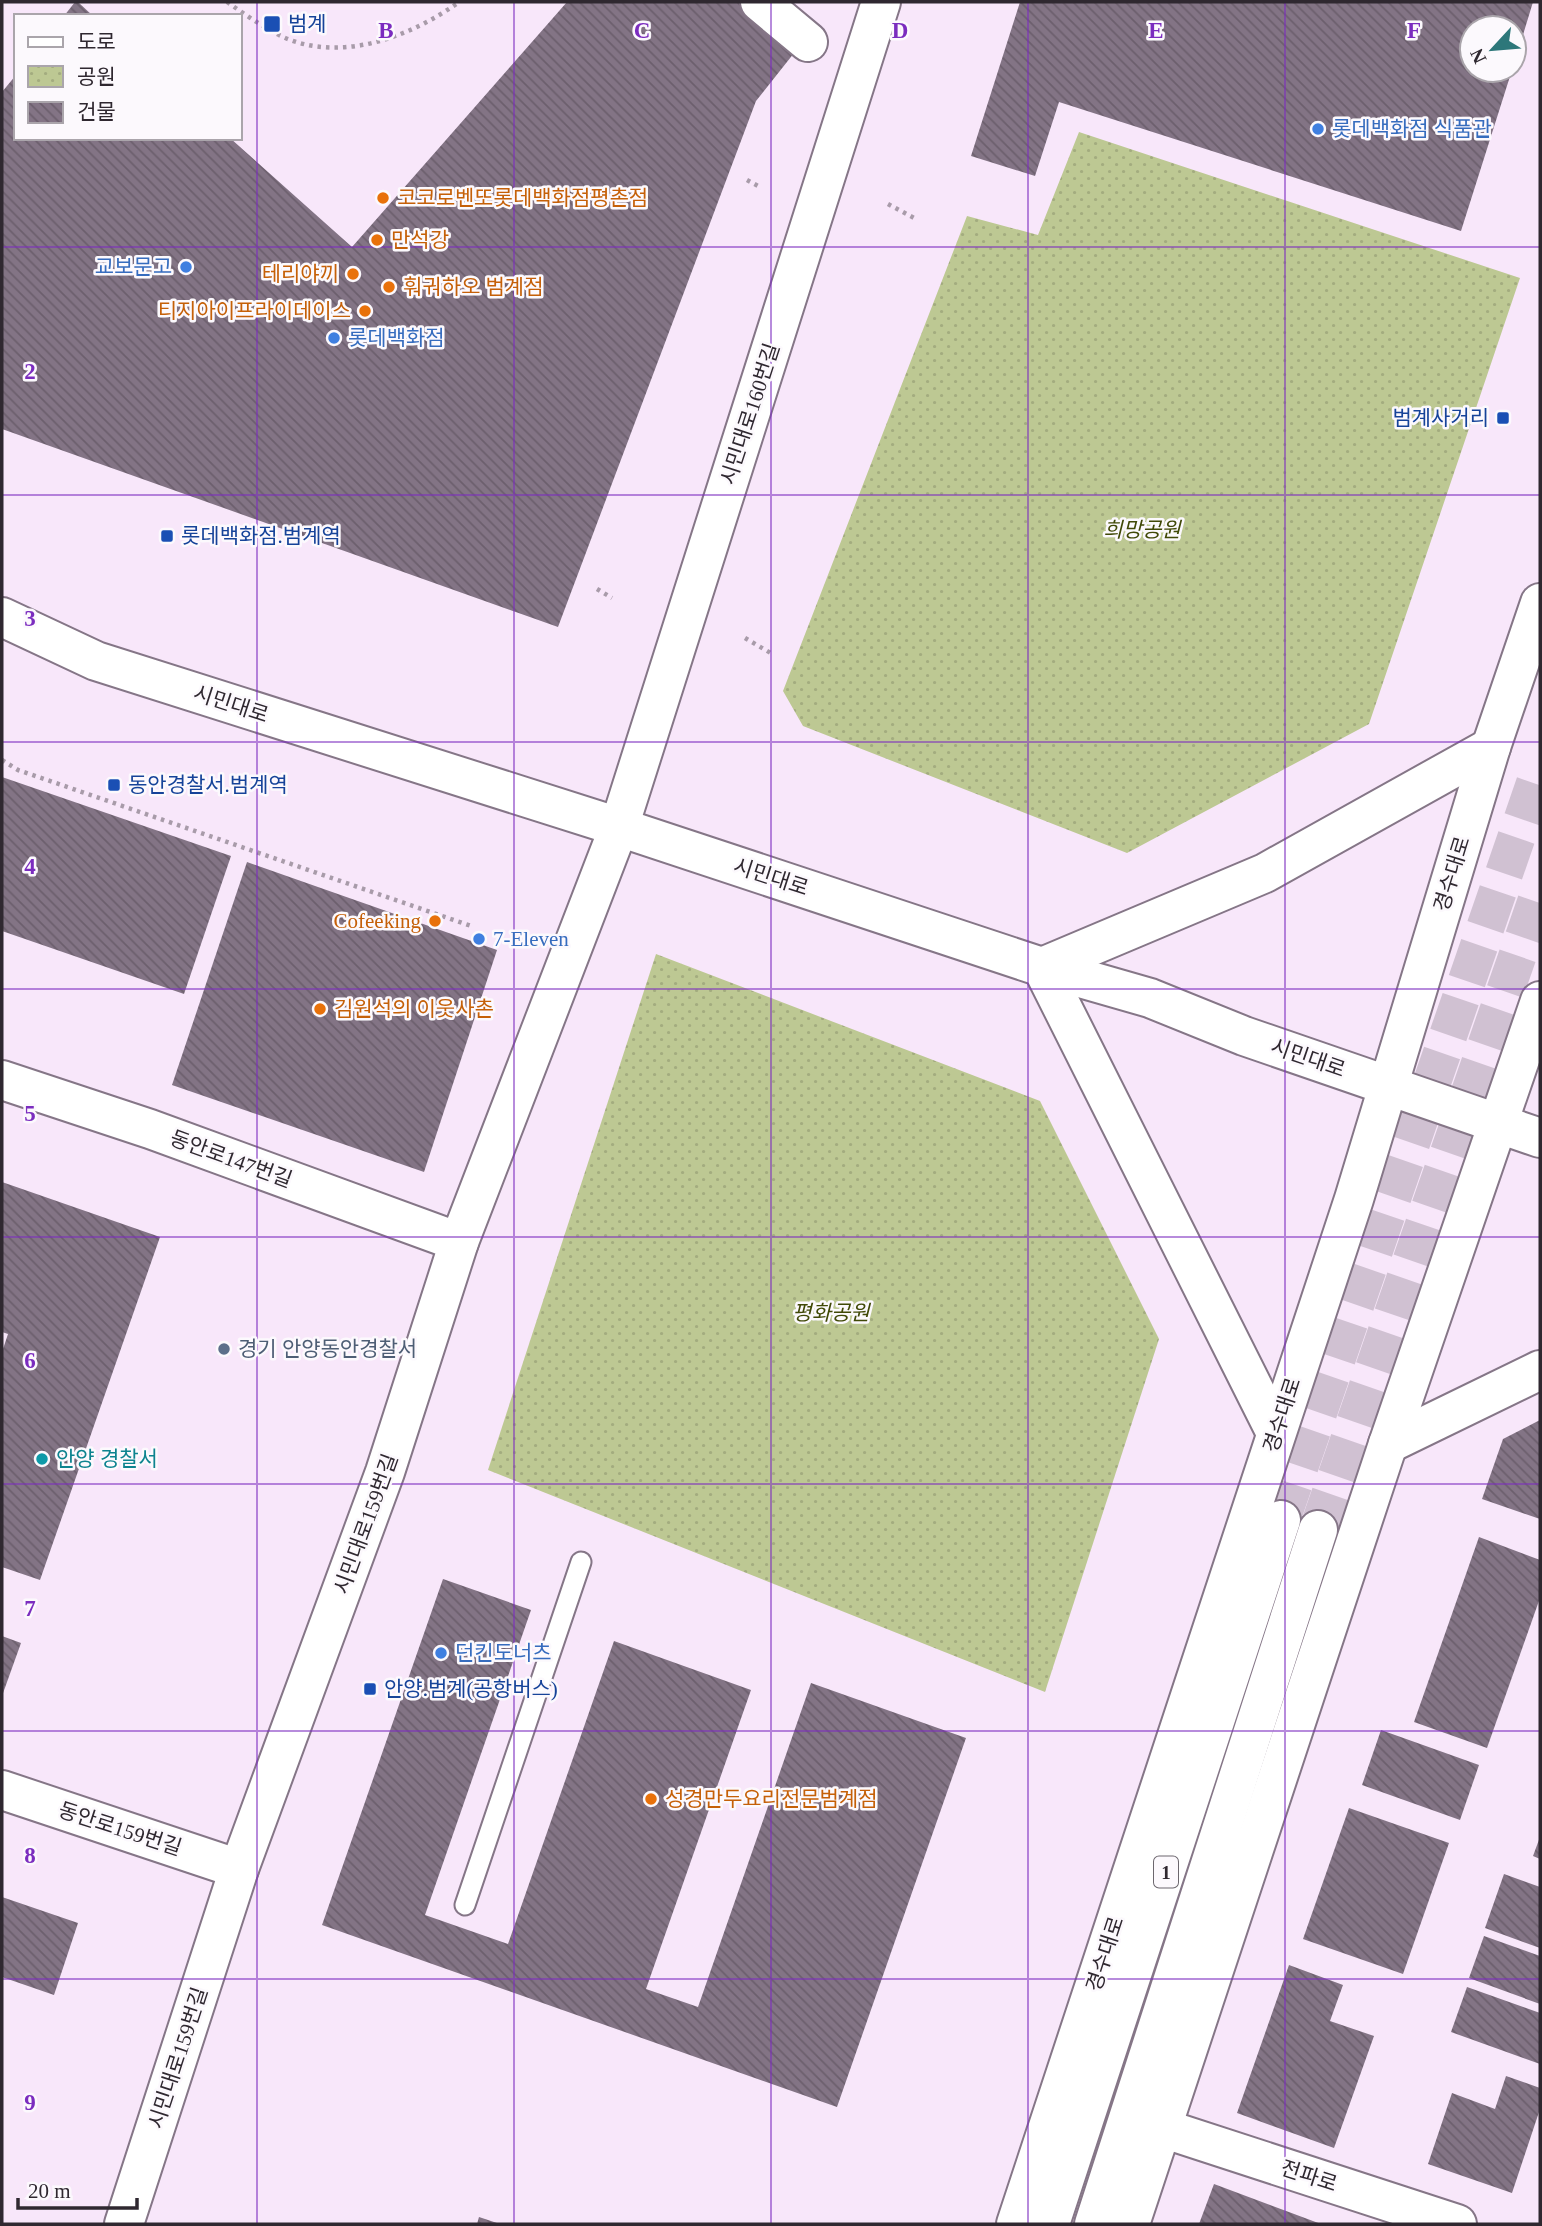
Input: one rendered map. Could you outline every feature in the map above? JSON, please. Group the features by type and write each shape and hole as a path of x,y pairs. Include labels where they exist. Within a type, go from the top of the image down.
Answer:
{"main road":[{"path":"760,2 808,43"},
{"name":"시민대로160번길","path":"619,827 881,2"},
{"name":"경수대로","path":"1016,2224 1276,1433 1388,1086 1491,747 1540,603"},
{"name":"시민대로","path":"2,617 96,662 619,827 1042,967 1150,998 1244,1036 1540,1138"},
{"path":"1276,1433 1042,967 1265,873 1491,747"},
{"name":"시민대로159번길","path":"124,2224 239,1869 386,1472 459,1242 619,827"},
{"path":"1130,2224 1388,1444 1540,1001"},
{"name":"동안로147번길","path":"2,1080 150,1129 459,1242"},
{"path":"1388,1444 1540,1370"},
{"name":"경수대로","path":"1050,2224 1281,1520"},
{"name":"1","path":"1094,2224 1318,1530"},
{"name":"동안로159번길","path":"2,1790 239,1869"},
{"name":"전파로","path":"1161,2128 1457,2224"}],"lane":[{"path":"465,1905 581,1562"}],"path":[{"path":"227,2 278,35 301,43 335,47 373,43 405,34 459,2"},
{"path":"747,180 760,187"},
{"path":"888,204 918,220"},
{"path":"597,589 612,598"},
{"path":"745,638 774,654"},
{"path":"2,760 18,770 474,927"}],"green space":[{"name":"희망공원","path":"1079,132 1520,278 1369,724 1127,853 803,726 783,691 967,216 1038,235"},
{"name":"평화공원","path":"656,954 1040,1101 1159,1339 1045,1692 488,1470"}],"building":[{"path":"78,2 91,14 66,14"},
{"name":"롯데백화점","path":"567,2 752,2 802,43 756,101 558,627 2,429 2,92 14,77 14,140 232,140 352,247"},
{"name":"롯데백화점 식품관","path":"1020,2 1533,2 1528,18 1528,14 1458,14 1458,84 1508,84 1461,231 1059,102 1035,176 971,156"},
{"path":"2,777 231,856 184,994 2,931"},
{"path":"247,862 497,950 424,1172 172,1085"},
{"name":"안양 경찰서","path":"2,1182 160,1237 40,1580 2,1567 2,1352 8,1334 2,1332"},
{"path":"1540,1420 1540,1519 1482,1499 1503,1439"},
{"path":"1479,1537 1540,1560 1540,1598 1487,1748 1414,1722"},
{"path":"443,1579 531,1610 425,1915 508,1944 614,1641 751,1690 646,1989 698,2007 811,1683 966,1738 837,2107 322,1925"},
{"path":"2,1636 21,1643 2,1696"},
{"path":"1381,1730 1479,1765 1460,1820 1362,1785"},
{"path":"1349,1808 1449,1843 1403,1974 1303,1939"},
{"path":"1540,1837 1540,1859 1533,1856"},
{"path":"1504,1874 1540,1887 1540,1948 1485,1928"},
{"path":"2,1897 78,1923 54,1995 2,1977"},
{"path":"1484,1936 1540,1956 1540,2004 1469,1978"},
{"path":"1289,1965 1343,1985 1330,2021 1374,2036 1334,2148 1237,2113"},
{"path":"1467,1987 1540,2013 1540,2064 1451,2032"},
{"path":"1506,2076 1540,2088 1540,2109 1512,2193 1428,2164 1452,2093 1495,2109"},
{"path":"1214,2184 1321,2224 1199,2224"},
{"path":"479,2217 500,2224 477,2224"}],"tunnel":[{"path":"1281,1520 1540,769"},
{"path":"1318,1530 1540,891"}],"place":[{"name":"범계","path":"272,24"},
{"name":"롯데백화점 식품관","path":"1318,129"},
{"name":"코코로벤또롯데백화점평촌점","path":"383,198"},
{"name":"만석강","path":"377,240"},
{"name":"교보문고","path":"186,267"},
{"name":"테리야끼","path":"353,274"},
{"name":"훠궈하오 범계점","path":"389,287"},
{"name":"티지아이프라이데이스","path":"365,311"},
{"name":"롯데백화점","path":"334,338"},
{"name":"범계사거리","path":"1503,418"},
{"name":"롯데백화점.범계역","path":"167,536"},
{"name":"동안경찰서.범계역","path":"114,785"},
{"name":"Cofeeking","path":"435,921"},
{"name":"7-Eleven","path":"479,939"},
{"name":"김원석의 이웃사촌","path":"320,1009"},
{"name":"경기 안양동안경찰서","path":"224,1349"},
{"name":"안양 경찰서","path":"42,1459"},
{"name":"던킨도너츠","path":"441,1653"},
{"name":"안양.범계(공항버스)","path":"370,1689"},
{"name":"성경만두요리전문범계점","path":"651,1799"}]}
